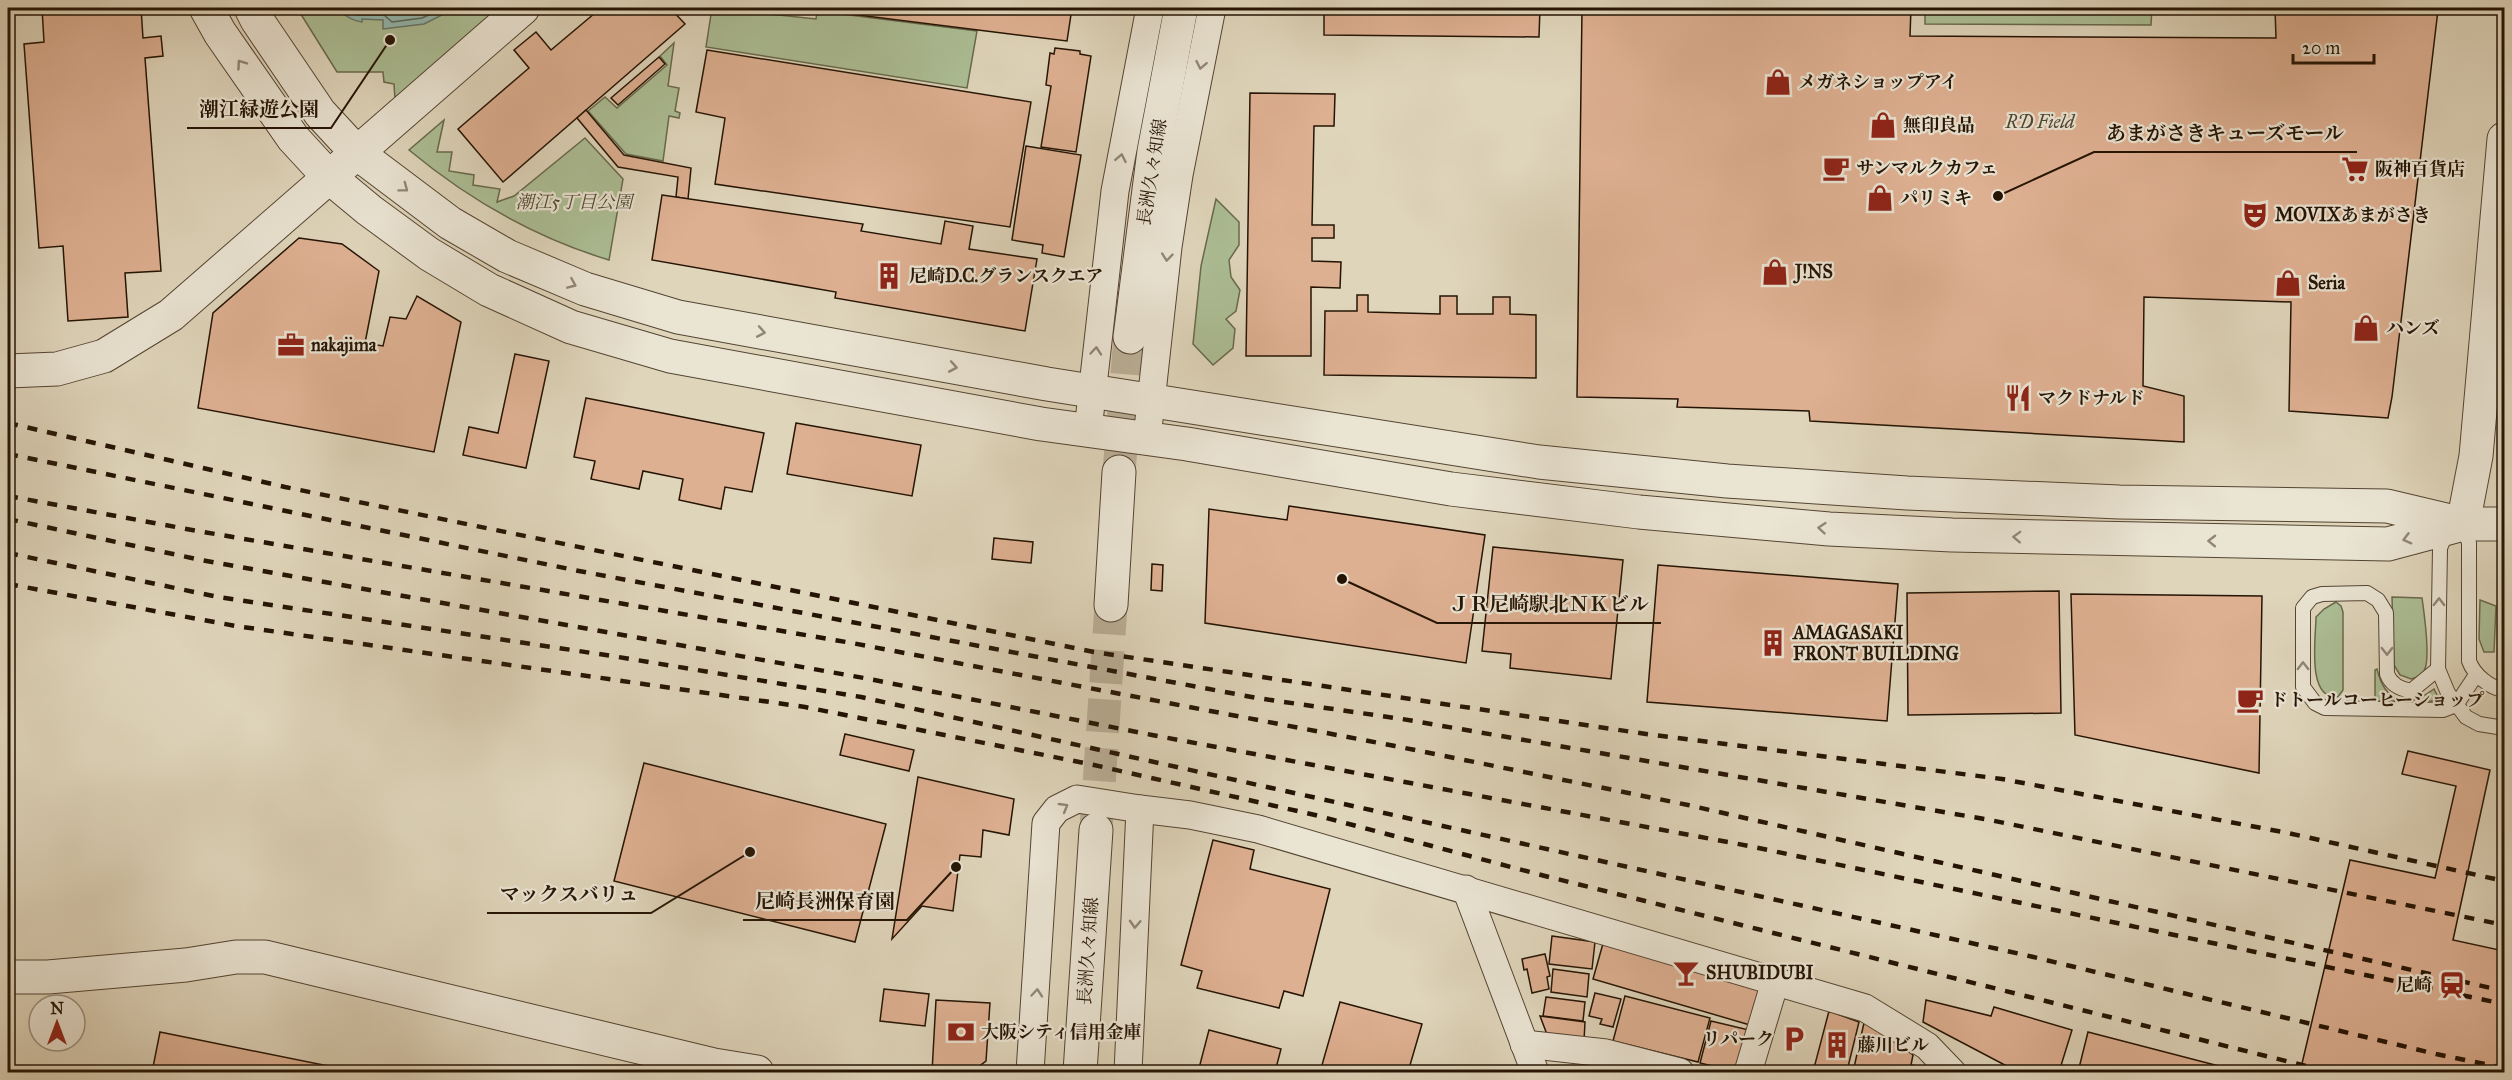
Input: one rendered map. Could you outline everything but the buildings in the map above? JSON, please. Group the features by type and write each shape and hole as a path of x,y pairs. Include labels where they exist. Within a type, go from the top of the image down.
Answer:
{"street":[{"path":"207,8 220,33 293,138 328,176 429,254 489,290 571,327 670,356 1041,424 1147,438 1451,489 1639,512 1829,529 1986,536 2388,544 2463,524"},
{"path":"251,8 320,113 357,153 460,229 507,256 585,289 678,317 1093,391 1539,462 1716,480 1907,493 2119,501 2387,507 2463,524 2505,524"},
{"path":"8,370 57,369 104,356 171,315 523,8"},
{"path":"1088,430 1115,191 1150,8"},
{"name":"長洲久々知線","path":"1130,337 1154,151 1181,8"},
{"path":"1147,438 1168,247 1179,175 1212,8"},
{"path":"2463,524 2476,456 2505,139"},
{"path":"1111,605 1119,472"},
{"path":"1030,1072 1039,967 1046,824 1057,809 1077,799 1190,815 1258,829 1865,1008 1927,1046 1952,1072"},
{"path":"1128,1072 1140,809"},
{"name":"長洲久々知線","path":"1080,1072 1096,830"},
{"path":"1466,889 1535,1072"},
{"path":"9,985 48,977 186,965 236,957 266,957 714,1065 757,1072"},
{"path":"1748,1072 1775,982"},
{"path":"1524,1044 1606,1053 1680,1072"}],"lane":[{"path":"2505,690 2498,689 2476,675 2469,661 2469,543 2463,524 2445,536 2440,548 2438,669 2448,693 2460,711 2473,721 2505,729"},
{"path":"2438,669 2411,691 2404,690 2389,680 2386,613 2378,600 2367,593 2322,594 2312,597 2303,608 2303,687 2314,703 2325,708 2443,710 2456,705 2476,675"}],"green space":[{"path":"297,8 499,8 395,99 394,84 384,82 383,72 337,72"},
{"path":"712,8 816,19 817,11 977,31 967,88 706,47"},
{"path":"1925,8 2152,8 2151,25 1925,24"},
{"path":"674,43 668,86 679,88 675,111 680,113 679,118 669,116 663,161 626,154 588,111 605,97 617,108 667,65 660,56"},
{"name":"潮江5丁目公園","path":"444,120 437,152 452,152 449,171 474,175 473,185 500,189 497,202 514,196 585,138 623,179 609,260 555,240 504,215 455,185 409,150"},
{"path":"1216,199 1239,222 1239,245 1229,260 1231,277 1240,290 1236,311 1226,319 1235,329 1233,348 1213,365 1193,344 1201,266"},
{"path":"2392,597 2422,598 2427,657 2424,671 2413,679 2400,675 2394,665"},
{"path":"2480,600 2496,606 2494,652 2484,652 2479,639"},
{"path":"2336,602 2341,606 2343,612 2343,690 2338,697 2328,695 2321,689 2315,666 2316,617"},
{"path":"2377,669 2385,689 2398,699 2406,701 2375,701 2375,670"},
{"path":"2434,689 2440,701 2406,701 2424,696"}],"water":[{"path":"453,8 424,24 383,29 383,20 362,19 362,22 358,21 345,15 337,9"}],"tunnel":[{"path":"1119,472 1130,337"},
{"path":"1096,830 1111,605"}],"railway":[{"path":"8,423 285,487 1094,652 1646,734 2002,779 2288,833 2504,881"},
{"path":"8,454 579,571 1257,698 1402,719 1990,820 2504,925"},
{"path":"8,496 192,530 852,643 1395,746 1688,805 2504,991"},
{"path":"8,519 201,560 864,678 1152,735 1749,846 2504,1004"},
{"path":"8,553 218,597 612,656 861,697 2025,955 2436,1054 2504,1068"},
{"path":"8,584 236,626 805,707 1094,765 1315,815 1545,876 2330,1072"}],"place":[{"name":"潮江緑遊公園","path":"390,40"},
{"name":"メガネショップアイ","path":"1778,82"},
{"name":"無印良品","path":"1883,125"},
{"name":"サンマルクカフェ","path":"1836,168"},
{"name":"阪神百貨店","path":"2355,169"},
{"name":"あまがさきキューズモール","path":"1998,196"},
{"name":"パリミキ","path":"1880,198"},
{"name":"MOVIXあまがさき","path":"2255,215"},
{"name":"J!NS","path":"1775,272"},
{"name":"尼崎D.C.グランスクエア","path":"889,276"},
{"name":"Seria","path":"2288,283"},
{"name":"ハンズ","path":"2366,328"},
{"name":"nakajima","path":"291,345"},
{"name":"マクドナルド","path":"2018,398"},
{"name":"ＪＲ尼崎駅北ＮＫビル","path":"1342,579"},
{"name":"AMAGASAKI FRONT BUILDING","path":"1773,643"},
{"name":"ドトールコーヒーショップ","path":"2250,700"},
{"name":"マックスバリュ","path":"750,852"},
{"name":"尼崎長洲保育園","path":"956,867"},
{"name":"SHUBIDUBI","path":"1686,973"},
{"name":"尼崎","path":"2452,985"},
{"name":"大阪シティ信用金庫","path":"961,1032"},
{"name":"リパーク","path":"1794,1039"},
{"name":"藤川ビル","path":"1837,1045"}],"park label":[{"name":"RD Field","path":"2040,122"}]}
